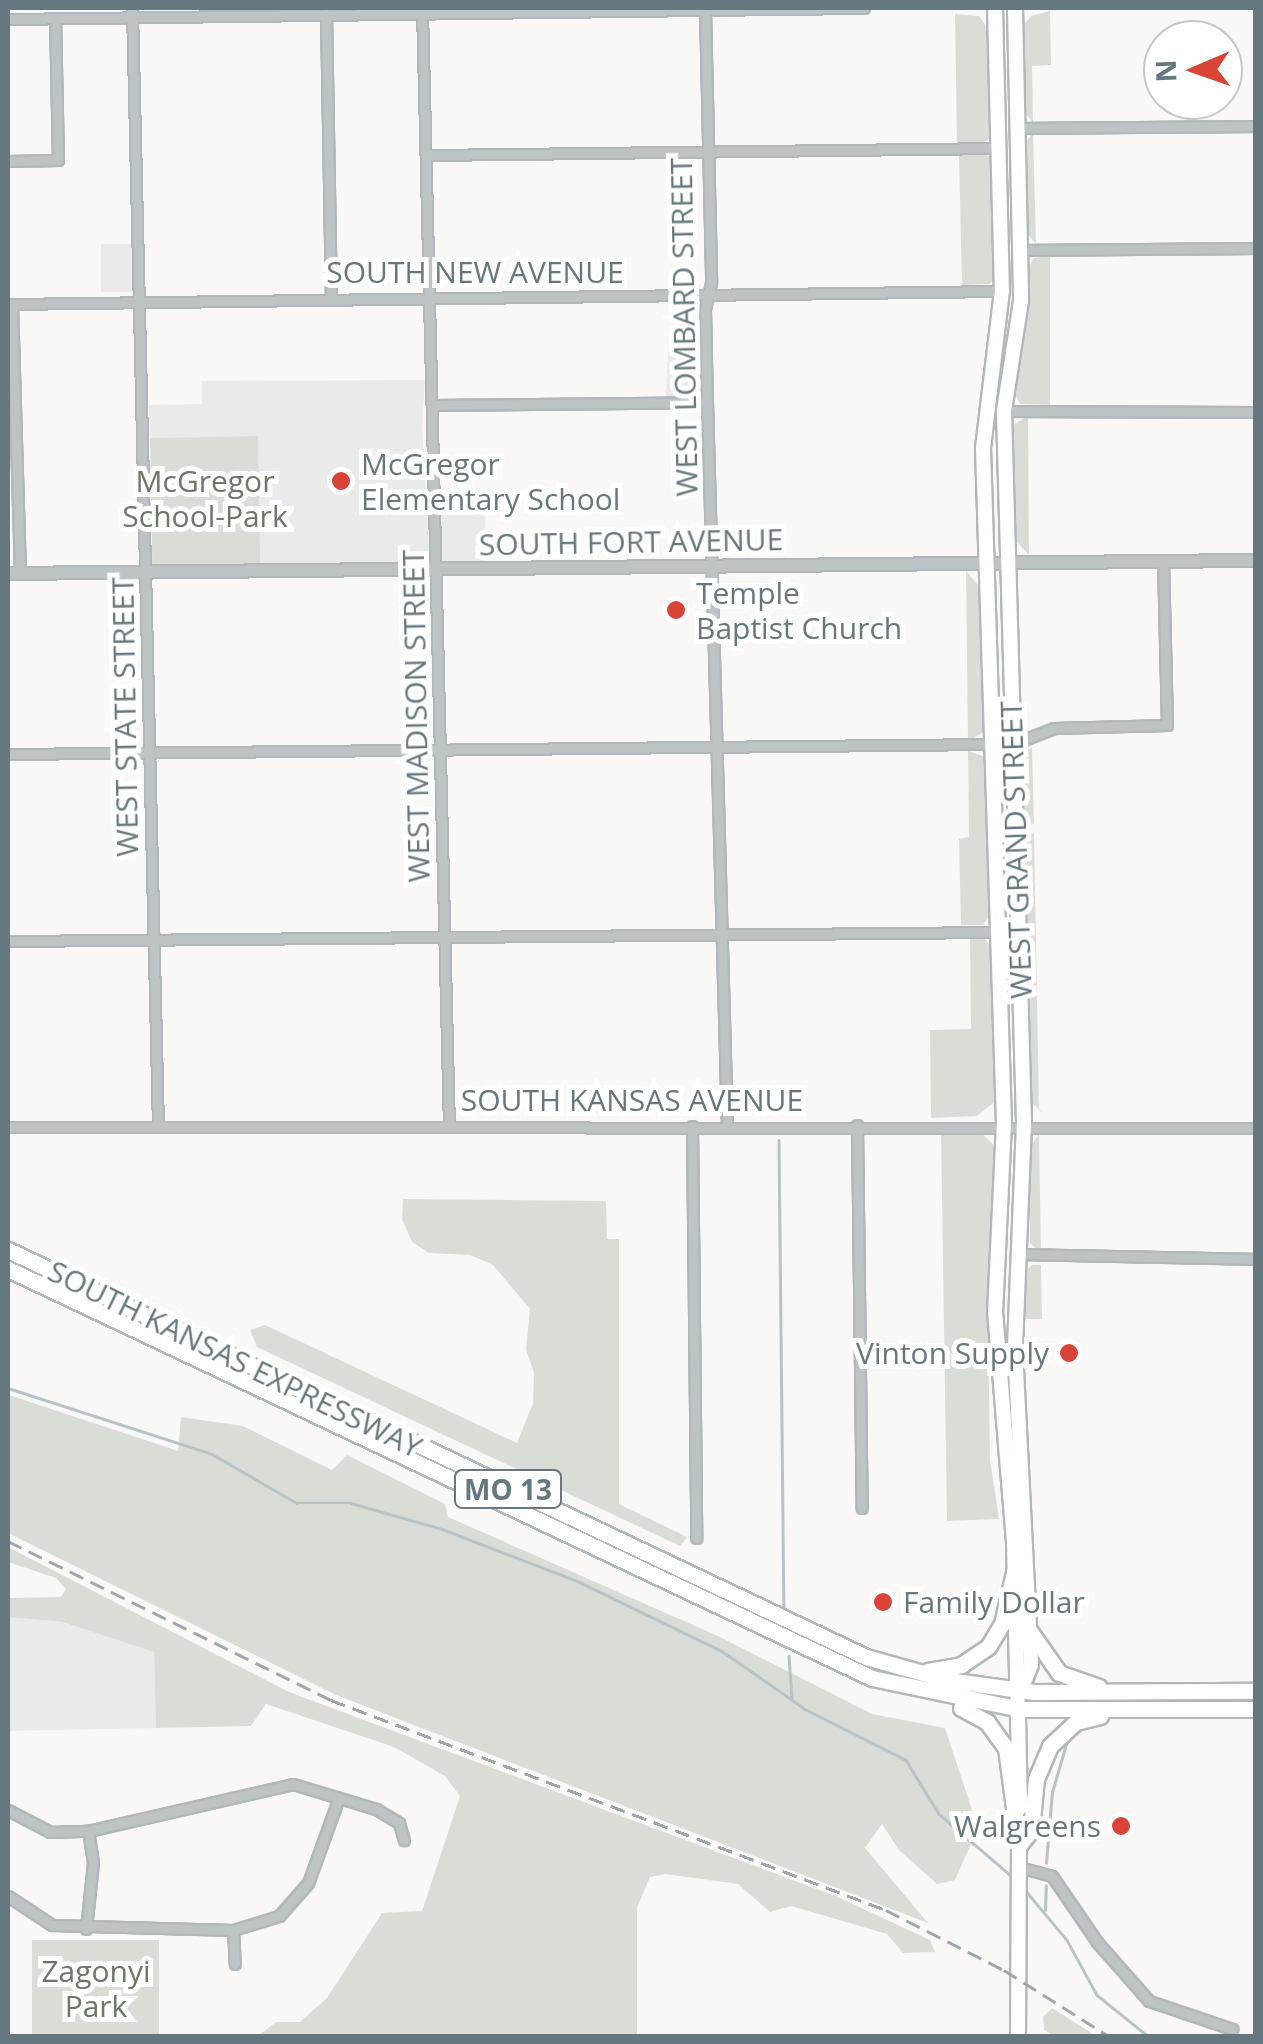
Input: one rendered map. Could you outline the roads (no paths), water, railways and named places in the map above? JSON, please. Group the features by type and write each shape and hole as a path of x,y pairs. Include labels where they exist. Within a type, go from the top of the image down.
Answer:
{"main road":[{"name":"WEST GRAND STREET","path":"995,8 1002,291 983,448 1004,1123 994,1311 1021,1690 1018,2036"},
{"name":"WEST GRAND STREET","path":"1015,8 1021,301 1004,411 1024,1123 1022,1254 1015,1350 1031,1665 1021,1690"},
{"name":"SOUTH KANSAS EXPRESSWAY","path":"8,1250 804,1631 898,1668 1021,1690 1256,1692"},
{"name":"SOUTH KANSAS EXPRESSWAY","path":"8,1270 810,1653 904,1688 1020,1709 1256,1709"},
{"path":"898,1668 946,1670 983,1652 1002,1624 1015,1568"},
{"path":"1030,1630 1059,1673 1123,1692"},
{"path":"904,1688 929,1702 974,1712 1001,1738 1019,1845"},
{"path":"1019,1845 1031,1830 1036,1779 1050,1746 1076,1722 1129,1710"}],"street":[{"path":"8,19 283,11 326,14 864,8"},
{"name":"WEST LOMBARD STREET","path":"704,9 707,402 727,1125"},
{"name":"WEST MADISON STREET","path":"422,11 429,154 450,1124"},
{"name":"WEST STATE STREET","path":"132,13 142,300 158,1126"},
{"path":"326,14 331,298"},
{"path":"8,161 58,160 55,20"},
{"path":"1018,128 1256,126"},
{"path":"429,154 999,148"},
{"path":"1022,250 1256,248"},
{"name":"SOUTH NEW AVENUE","path":"10,304 1002,291"},
{"path":"10,304 14,573"},
{"path":"434,405 707,402"},
{"path":"1004,411 1256,412"},
{"path":"1013,744 1054,728 1167,725 1163,560"},
{"name":"SOUTH FORT AVENUE","path":"14,573 1256,560"},
{"path":"8,754 993,744"},
{"path":"8,941 998,932"},
{"name":"SOUTH KANSAS AVENUE","path":"8,1127 1024,1123 1256,1128"},
{"path":"858,1125 862,1508"},
{"path":"692,1126 696,1538"},
{"path":"1022,1254 1256,1260"},
{"path":"8,1810 50,1832 88,1831 259,1788 293,1784 376,1809 398,1823 404,1840"},
{"path":"8,1896 52,1925 86,1929 233,1930 279,1916 308,1883 338,1800"},
{"path":"86,1929 93,1862 88,1831"},
{"path":"1019,1869 1052,1876 1097,1942 1148,2000 1232,2029"},
{"path":"233,1930 235,1964"}],"waterway":[{"path":"779,1140 784,1611"},
{"path":"8,1388 212,1454 297,1503 351,1503 442,1529 575,1580 722,1651 805,1709 906,1760 939,1814 1014,1878"},
{"path":"789,1656 792,1699"},
{"path":"1046,1863 1052,1792 1067,1741"},
{"path":"1045,1910 1046,1886"},
{"path":"1026,1891 1067,1940 1097,1995 1148,2036"}],"railway":[{"path":"8,1541 331,1700 886,1910 1004,1970 1109,2036"}],"place":[{"name":"McGregor Elementary School","path":"341,481"},
{"name":"Temple Baptist Church","path":"676,610"},
{"name":"Vinton Supply","path":"1069,1353"},
{"name":"Family Dollar","path":"883,1602"},
{"name":"Walgreens","path":"1121,1826"}],"park label":[{"name":"McGregor School-Park","path":"205,498"},
{"name":"Zagonyi Park","path":"96,1988"}]}
